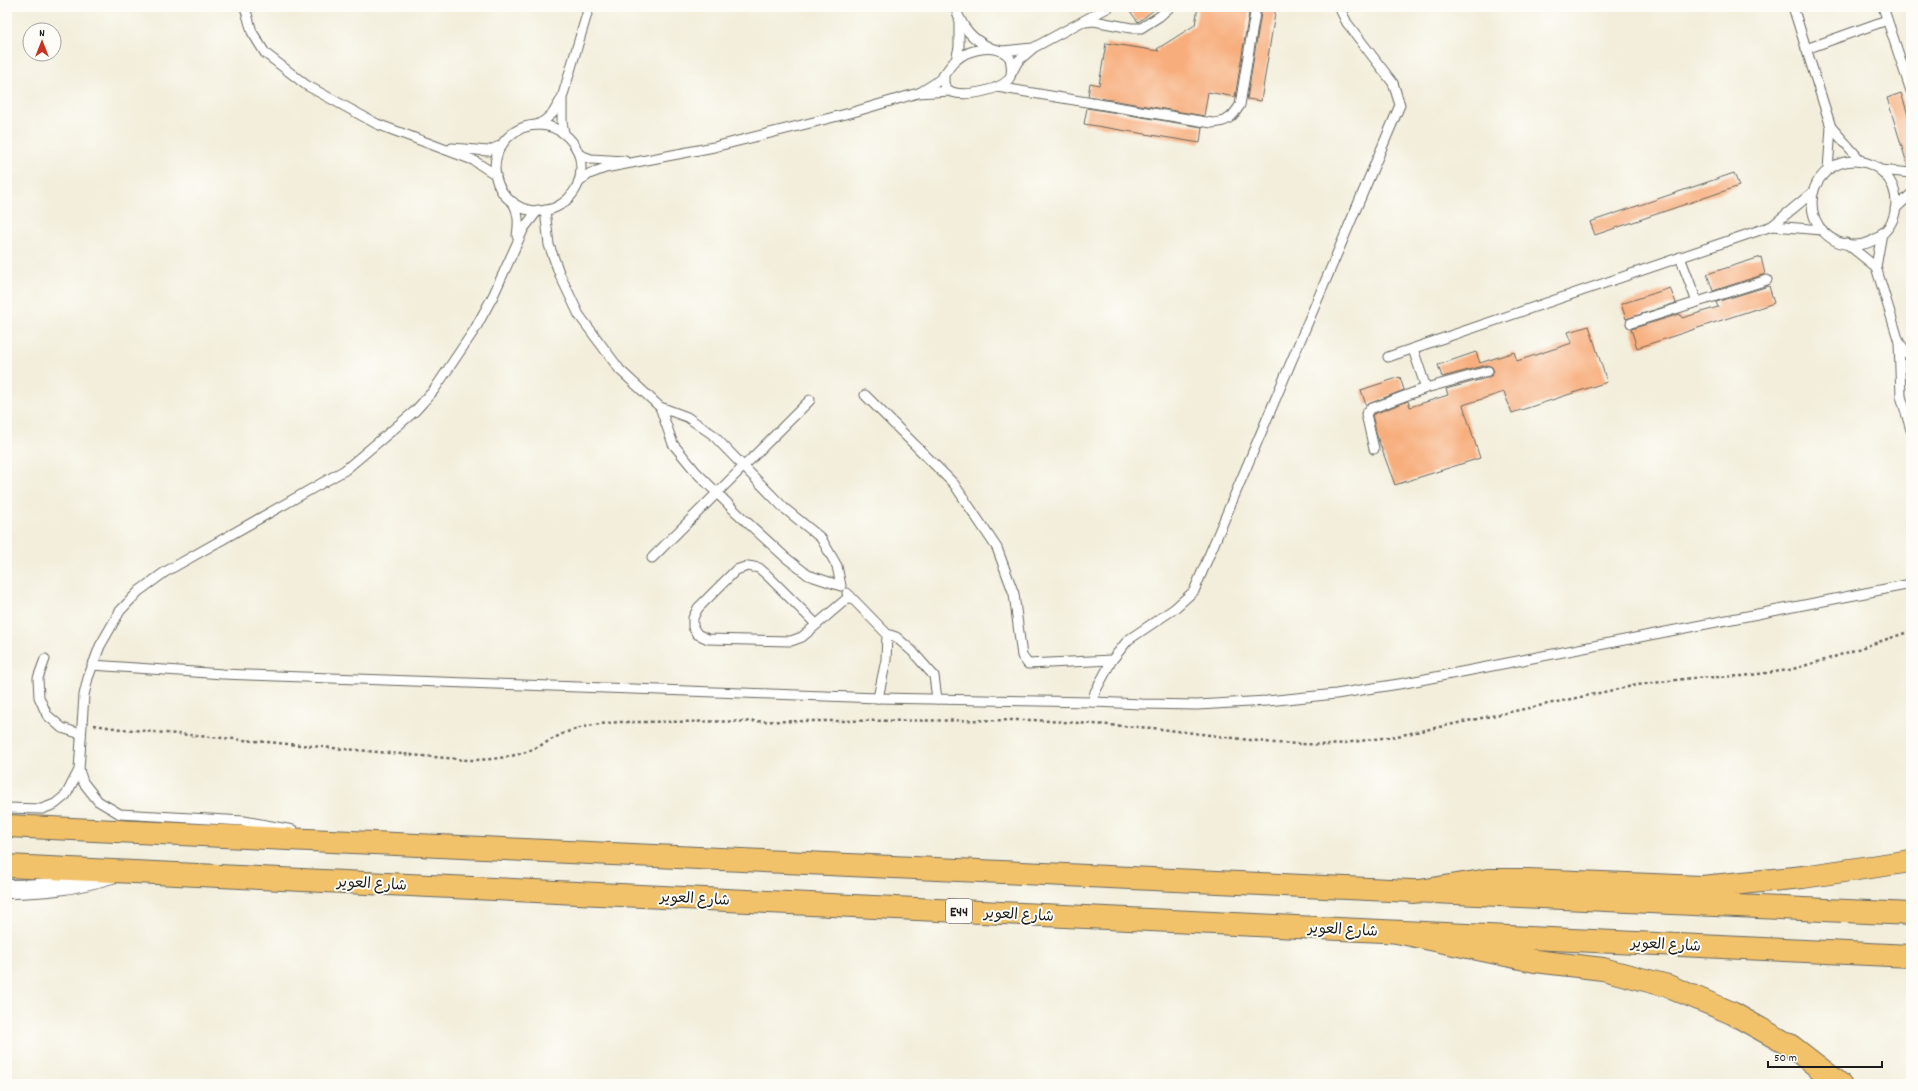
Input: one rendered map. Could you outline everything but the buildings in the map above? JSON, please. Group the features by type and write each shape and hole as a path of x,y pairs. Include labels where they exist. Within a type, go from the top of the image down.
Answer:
{"highway":[{"path":"7,826 1911,914"},
{"path":"1413,892 1488,880 1527,880 1702,887 1803,877 1911,861"},
{"name":"شارع العوير","path":"7,866 1911,956"},
{"path":"1397,932 1535,961 1603,970 1668,986 1732,1013 1791,1046 1840,1084"}],"street":[{"path":"7,889 38,889 79,884 120,872"}],"lane":[{"path":"245,7 252,32 266,53 306,85 377,124 473,160 496,175"},
{"path":"564,133 562,122 562,98 589,7"},
{"path":"955,7 964,28 975,40 991,48 1002,51 1033,48"},
{"path":"578,183 595,171 714,147 835,117 918,93 950,91 962,95 997,87 1006,82 1018,61 1033,48 1109,7"},
{"path":"1082,22 1094,21 1131,28 1142,28 1170,7"},
{"path":"997,87 1212,123 1222,122 1232,118 1240,105 1256,7"},
{"path":"1093,702 1095,692 1112,660 1128,640 1174,609 1194,591 1400,105 1393,83 1347,23 1339,7"},
{"path":"1793,7 1831,127 1828,170"},
{"path":"1883,7 1911,91"},
{"path":"918,93 938,81 956,60 960,47 959,19"},
{"path":"1806,49 1887,20"},
{"path":"956,60 974,52 991,48"},
{"path":"1002,51 1010,58 1010,75"},
{"path":"1907,79 1911,67"},
{"path":"944,75 944,84 950,91"},
{"path":"537,125 549,117 562,98"},
{"path":"537,125 551,127 564,133 573,143 580,155 581,169 578,183 571,196 560,205 541,210 519,206 507,198 499,186 496,175 496,158 502,145 511,134 523,127 537,125"},
{"path":"1831,127 1862,162"},
{"path":"435,145 480,151 496,149 502,145"},
{"path":"580,155 591,159 623,161 652,160"},
{"path":"1388,357 1772,226 1813,192 1819,180 1828,170 1838,164 1850,161 1862,162 1880,170 1911,172"},
{"path":"1813,192 1813,212 1822,230 1837,241 1846,243 1865,243 1882,233 1888,226 1895,209 1896,198 1893,187 1888,178 1880,170"},
{"path":"1895,209 1911,194"},
{"path":"512,201 516,208 519,226 517,241 512,256"},
{"path":"326,840 278,827 244,821 120,814 98,801 83,782 79,770 84,695 92,665 109,628 120,611 139,591 165,572 345,470 414,411 434,390 475,329 512,256 524,228 541,210"},
{"path":"541,210 549,245 560,275 579,315 620,370 660,407 687,417 712,434 784,508 821,538 837,566 841,586"},
{"path":"1772,226 1822,230"},
{"path":"1882,233 1876,266 1899,342 1901,396 1911,430"},
{"path":"1846,243 1876,266"},
{"path":"1680,257 1697,302"},
{"path":"1632,323 1767,280"},
{"path":"1899,342 1911,358"},
{"path":"1413,349 1426,388"},
{"path":"1374,449 1366,414 1370,409 1426,388 1488,371"},
{"path":"865,395 954,484 997,548 1014,594 1022,656 1028,664 1112,660"},
{"path":"652,558 810,400"},
{"path":"660,407 673,444 696,472 784,557 808,575 841,586 887,634 896,637 912,651 934,676 937,699"},
{"path":"816,624 759,568 748,566 736,570 698,608 693,618 693,627 697,634 708,639 791,641 802,637 850,596"},
{"path":"92,665 223,674 878,698 1197,705 1267,701 1336,694 1413,682 1911,584"},
{"path":"878,698 886,660 887,634"},
{"path":"44,659 38,678 38,691 47,715 62,728 81,734"},
{"path":"7,808 42,809 55,804 66,795 79,770"}],"path":[{"path":"82,721 120,729 468,760 512,756 538,747 574,730 601,723 622,722 1034,720 1153,728 1274,743 1330,744 1397,736 1637,685 1692,678 1743,676 1789,670 1819,662 1911,631"}]}
